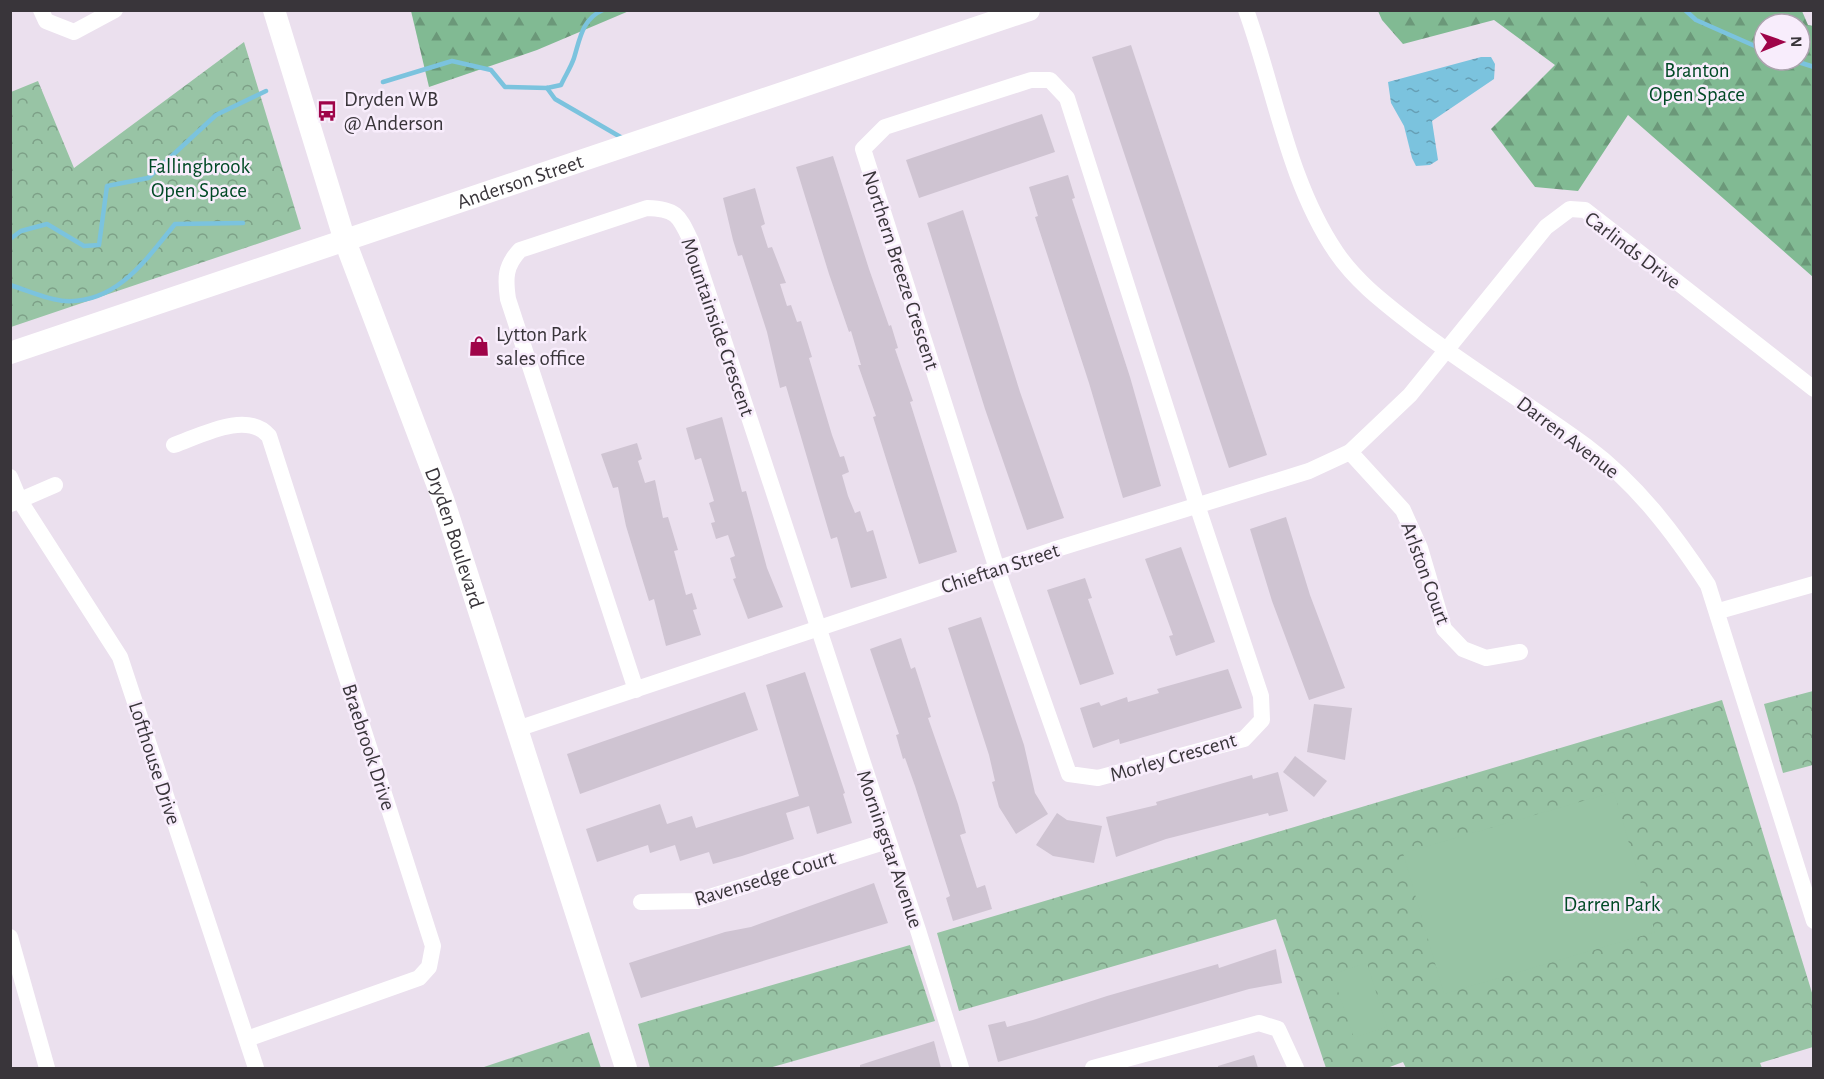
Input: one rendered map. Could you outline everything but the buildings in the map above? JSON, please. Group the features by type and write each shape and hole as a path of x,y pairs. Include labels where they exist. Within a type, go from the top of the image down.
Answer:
{"street":[{"path":"41,10 46,21 74,32 115,10"},
{"name":"Dryden Boulevard","path":"273,10 345,241 444,502 626,1068"},
{"name":"Anderson Street","path":"10,353 1029,10"},
{"name":"Darren Avenue","path":"1246,10 1315,217 1337,254 1370,292 1446,350 1587,446 1616,471 1678,540 1708,585 1719,612 1814,921"},
{"name":"Northern Breeze Crescent","path":"997,569 863,149 885,127 1019,83 1031,80 1050,80 1067,98 1197,505"},
{"name":"Mountainside Crescent","path":"636,690 508,299 505,279 509,261 520,250 531,246 647,208 664,209 677,214 691,241 817,629"},
{"name":"Carlinds Drive","path":"1446,350 1546,227 1570,209 1585,210 1814,389"},
{"name":"Chieftan Street","path":"517,729 997,569 1309,471 1350,452 1410,395 1446,350"},
{"name":"Braebrook Drive","path":"174,445 241,424 260,428 269,436 434,946 429,967 419,978 247,1039"},
{"name":"Arlston Court","path":"1350,452 1402,510 1420,548 1444,629 1464,649 1486,658 1520,652"},
{"name":"Lofthouse Drive","path":"10,477 15,502 120,657 256,1068"},
{"path":"15,502 55,485"},
{"name":"Morley Crescent","path":"997,569 1069,774 1098,778 1244,739 1262,720 1261,696 1197,505"},
{"path":"1719,612 1814,584"},
{"name":"Morningstar Avenue","path":"817,629 918,930 961,1068"},
{"name":"Ravensedge Court","path":"641,902 698,901 887,841"},
{"path":"10,937 47,1068"},
{"path":"1093,1068 1259,1023 1278,1029 1296,1068"}],"green space":[{"path":"411,10 629,11 537,50 429,87"},
{"name":"Branton Open Space","path":"1378,11 1802,11 1752,12 1752,72 1812,72 1812,26 1814,26 1813,277 1628,115 1578,191 1535,187 1491,129 1555,65 1494,20 1403,44 1382,20"},
{"name":"Fallingbrook Open Space","path":"244,42 301,229 11,327 11,92 38,81 74,168"},
{"path":"1813,691 1813,765 1783,773 1764,704"},
{"name":"Darren Park","path":"1722,700 1813,996 1813,1047 1760,1063 1762,1068 1406,1068 1403,1062 1387,1068 1326,1068 1276,919 959,1011 937,933"},
{"path":"1614,792 1655,932 1444,994 1403,853"},
{"path":"910,945 935,1021 769,1068 650,1068 638,1024"},
{"path":"1367,963 1387,1027 1354,1038 1332,974"},
{"path":"589,1032 601,1068 481,1068"}],"water":[{"path":"1481,57 1491,57 1495,64 1494,79 1432,121 1438,160 1430,165 1416,166 1404,126 1391,103 1388,82"}],"waterway":[{"path":"383,82 452,61 491,70 505,87 547,88 561,85 573,61 586,24 603,10"},
{"path":"1685,10 1696,20 1752,45"},
{"path":"547,88 555,99 624,139"},
{"path":"10,239 21,231 47,224 84,246 99,245 107,186 148,178 216,115 266,91"},
{"path":"10,285 58,300 83,300 100,295 128,277 153,252 175,224 243,223"}],"place":[{"name":"Dryden WB @ Anderson","path":"327,111"},
{"name":"Lytton Park sales office","path":"479,346"}]}
